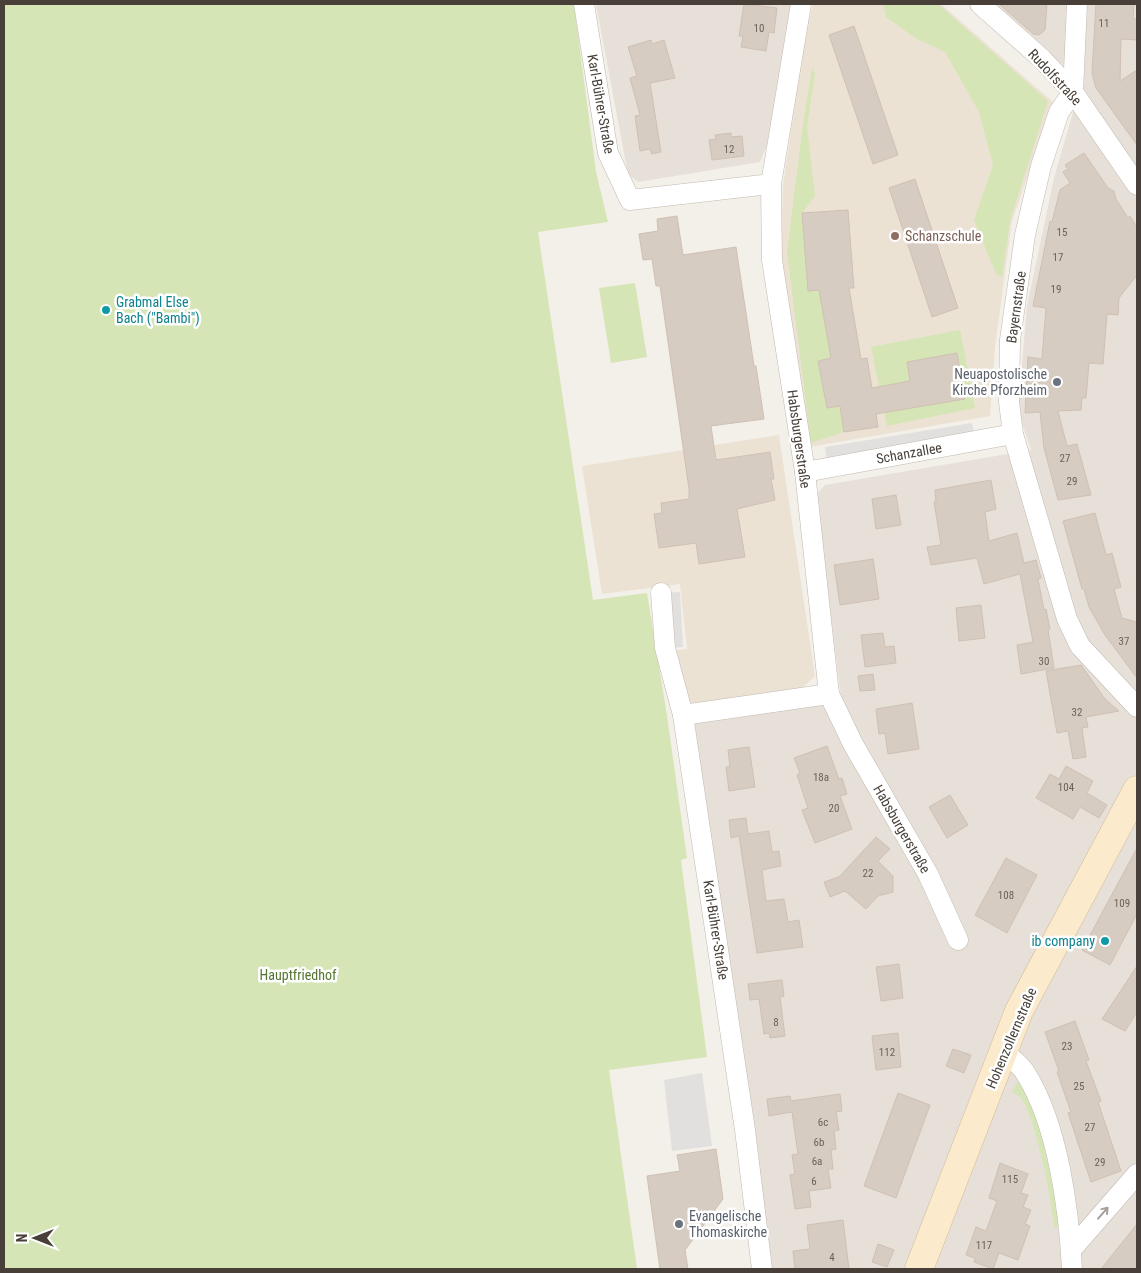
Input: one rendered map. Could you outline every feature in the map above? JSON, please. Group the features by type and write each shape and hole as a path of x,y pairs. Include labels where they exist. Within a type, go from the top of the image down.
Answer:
{"main road":[{"name":"Hohenzollernstraße","path":"919,1269 1019,1012 1137,790"}],"street":[{"name":"Karl-Bührer-Straße","path":"584,4 608,153 630,200 771,184"},
{"name":"Habsburgerstraße","path":"801,4 771,184 772,260 805,472 829,694 853,744 928,874 958,940"},
{"name":"Rudolfstraße","path":"980,4 1074,92 1137,184"},
{"path":"1074,92 1077,4"},
{"name":"Bayernstraße","path":"1074,92 1058,112 1041,166 1025,235 1010,340 1008,402 1012,434 1067,619 1080,646 1137,707"},
{"name":"Schanzallee","path":"805,472 1012,434"},
{"name":"Karl-Bührer-Straße","path":"661,593 665,648 683,715 745,1130 762,1269"},
{"path":"683,715 829,694"},
{"path":"1004,1052 1026,1073 1050,1133 1063,1183 1071,1260"},
{"path":"1071,1260 1137,1174"}],"shaded area":[{"path":"596,4 791,4 768,143 760,162 638,182 628,174"},
{"name":"Schanzschule","path":"813,4 941,4 1053,102 1012,221 995,347 990,416 809,447 781,251 783,186 804,40"},
{"path":"993,4 1137,4 1137,1269 769,1269 690,727 701,718 841,697 816,495 825,485 1031,450 1018,411 1027,306 1054,178 1082,81"},
{"path":"972,423 975,437 827,461 825,447"},
{"path":"779,435 815,676 801,689 688,705 671,651 687,649 680,584 602,594 582,466"},
{"path":"680,592 683,647 666,648 662,593"},
{"path":"702,1073 712,1146 672,1151 664,1080"}],"green space":[{"name":"Hauptfriedhof","path":"4,4 574,4 596,172 608,222 538,232 593,600 647,593 687,858 681,860 707,1057 609,1070 637,1269 4,1269"},
{"path":"883,4 938,4 1048,101 1010,221 1002,277 996,274 974,220 993,165 979,112 945,52 915,38 886,17"},
{"path":"812,68 815,73 807,127 815,196 802,213 808,291 823,290 822,308 831,358 818,361 827,408 840,406 844,432 811,443 787,252"},
{"path":"635,283 647,357 611,363 599,288"},
{"path":"960,330 975,408 887,426 871,347"},
{"path":"1017,1082 1025,1092 1039,1127 1060,1227 1054,1227 1046,1179 1031,1118 1019,1096 1012,1093"}],"building":[{"path":"744,4 777,8 774,33 769,32 766,51 741,47 743,36 739,36"},
{"path":"999,4 1047,4 1045,30 1039,35 1033,34"},
{"path":"1096,4 1134,4 1133,19 1137,19 1137,40 1121,39 1120,81 1137,70 1137,145 1096,88 1092,73"},
{"path":"854,26 898,155 873,164 829,35"},
{"path":"651,40 652,44 664,40 675,78 650,83 661,152 652,154 650,149 640,151 635,116 640,115 630,78 637,76 628,47"},
{"path":"731,133 731,137 742,136 744,156 712,160 709,140 716,139 715,135"},
{"path":"1084,153 1108,188 1114,191 1116,199 1128,218 1130,216 1137,227 1137,275 1119,298 1118,315 1107,314 1103,364 1089,363 1086,398 1082,398 1081,410 1058,411 1067,446 1077,444 1091,495 1058,500 1044,448 1040,412 1025,413 1028,357 1042,359 1046,308 1033,306 1050,221 1052,222 1060,190 1070,183 1063,172 1068,169 1065,165"},
{"path":"915,179 958,308 932,317 889,188"},
{"path":"848,210 854,288 849,288 861,359 867,358 872,388 910,381 907,362 957,353 965,399 876,414 878,427 844,432 840,406 827,408 818,361 831,358 819,290 808,291 802,213"},
{"path":"677,216 683,255 736,247 754,366 756,366 764,419 711,426 716,460 770,452 774,479 771,479 775,500 737,509 745,557 699,564 696,543 659,548 654,514 662,513 661,503 689,499 689,489 660,286 656,286 652,259 643,260 639,234 658,231 657,219"},
{"path":"991,480 996,509 985,512 989,541 1017,533 1024,563 1036,560 1041,578 1038,579 1044,610 1046,609 1050,629 1048,630 1054,668 1021,674 1017,645 1033,642 1020,574 984,584 977,558 931,565 927,547 941,545 934,502 936,502 935,490"},
{"path":"896,495 901,525 876,529 872,499"},
{"path":"1095,513 1106,555 1112,553 1121,587 1114,589 1122,618 1137,622 1137,678 1105,635 1089,607 1063,521"},
{"path":"873,559 879,599 840,605 834,565"},
{"path":"981,605 985,638 959,641 956,608"},
{"path":"883,633 885,647 894,646 896,663 865,667 861,635"},
{"path":"1081,665 1105,699 1119,711 1086,717 1088,727 1082,728 1086,757 1073,759 1068,731 1057,733 1046,671"},
{"path":"873,674 875,690 860,691 858,676"},
{"path":"912,703 919,749 888,754 885,733 879,734 876,709"},
{"path":"827,746 839,779 842,778 847,794 840,796 852,829 815,843 802,810 808,808 797,775 800,773 794,758"},
{"path":"749,747 755,787 729,791 726,767 730,767 728,750"},
{"path":"1066,766 1093,781 1087,793 1107,805 1099,818 1080,807 1073,819 1036,798 1050,774 1059,779"},
{"path":"950,795 968,825 947,838 929,807"},
{"path":"746,818 748,834 769,831 772,852 779,851 781,866 762,870 766,901 784,899 788,922 799,920 803,947 757,953 739,836 731,838 729,820"},
{"path":"876,837 890,849 878,861 893,876 893,892 878,896 866,909 845,891 830,897 824,882 839,877"},
{"path":"1137,848 1137,914 1110,965 1082,950"},
{"path":"1006,858 1037,875 1007,933 975,915"},
{"path":"899,964 903,998 881,1001 876,967"},
{"path":"1137,966 1137,1012 1125,1031 1102,1019"},
{"path":"782,980 784,996 780,997 785,1036 770,1038 769,1033 764,1034 759,999 750,1000 748,984"},
{"path":"1075,1021 1089,1060 1086,1061 1101,1101 1098,1102 1121,1171 1091,1182 1068,1113 1071,1112 1057,1072 1059,1071 1045,1032"},
{"path":"898,1033 901,1067 876,1070 872,1036"},
{"path":"953,1049 971,1055 964,1073 946,1066"},
{"path":"898,1093 930,1105 896,1198 864,1186"},
{"path":"840,1094 842,1111 836,1112 839,1130 834,1131 836,1149 831,1150 833,1169 828,1169 831,1188 809,1191 811,1207 795,1209 790,1175 795,1174 792,1155 798,1154 792,1112 769,1116 767,1099 790,1096 791,1101"},
{"name":"Evangelische Thomaskirche","path":"716,1149 723,1199 685,1250 688,1269 660,1269 647,1176 680,1171 677,1155"},
{"path":"1000,1163 1028,1174 1021,1193 1028,1195 1023,1207 1031,1210 1025,1224 1030,1226 1018,1260 999,1253 993,1269 974,1262 975,1258 966,1255 976,1227 986,1231 997,1201 989,1198"},
{"path":"843,1220 849,1269 795,1269 793,1251 810,1249 807,1225"},
{"path":"1137,1224 1137,1269 1101,1269"},
{"path":"878,1244 894,1250 887,1267 872,1262"}],"place":[{"name":"Schanzschule","path":"895,236"},
{"name":"Grabmal Else Bach (\"Bambi\")","path":"106,310"},
{"name":"Neuapostolische Kirche Pforzheim","path":"1057,382"},
{"name":"ib company","path":"1105,941"},
{"name":"Evangelische Thomaskirche","path":"679,1224"}]}
